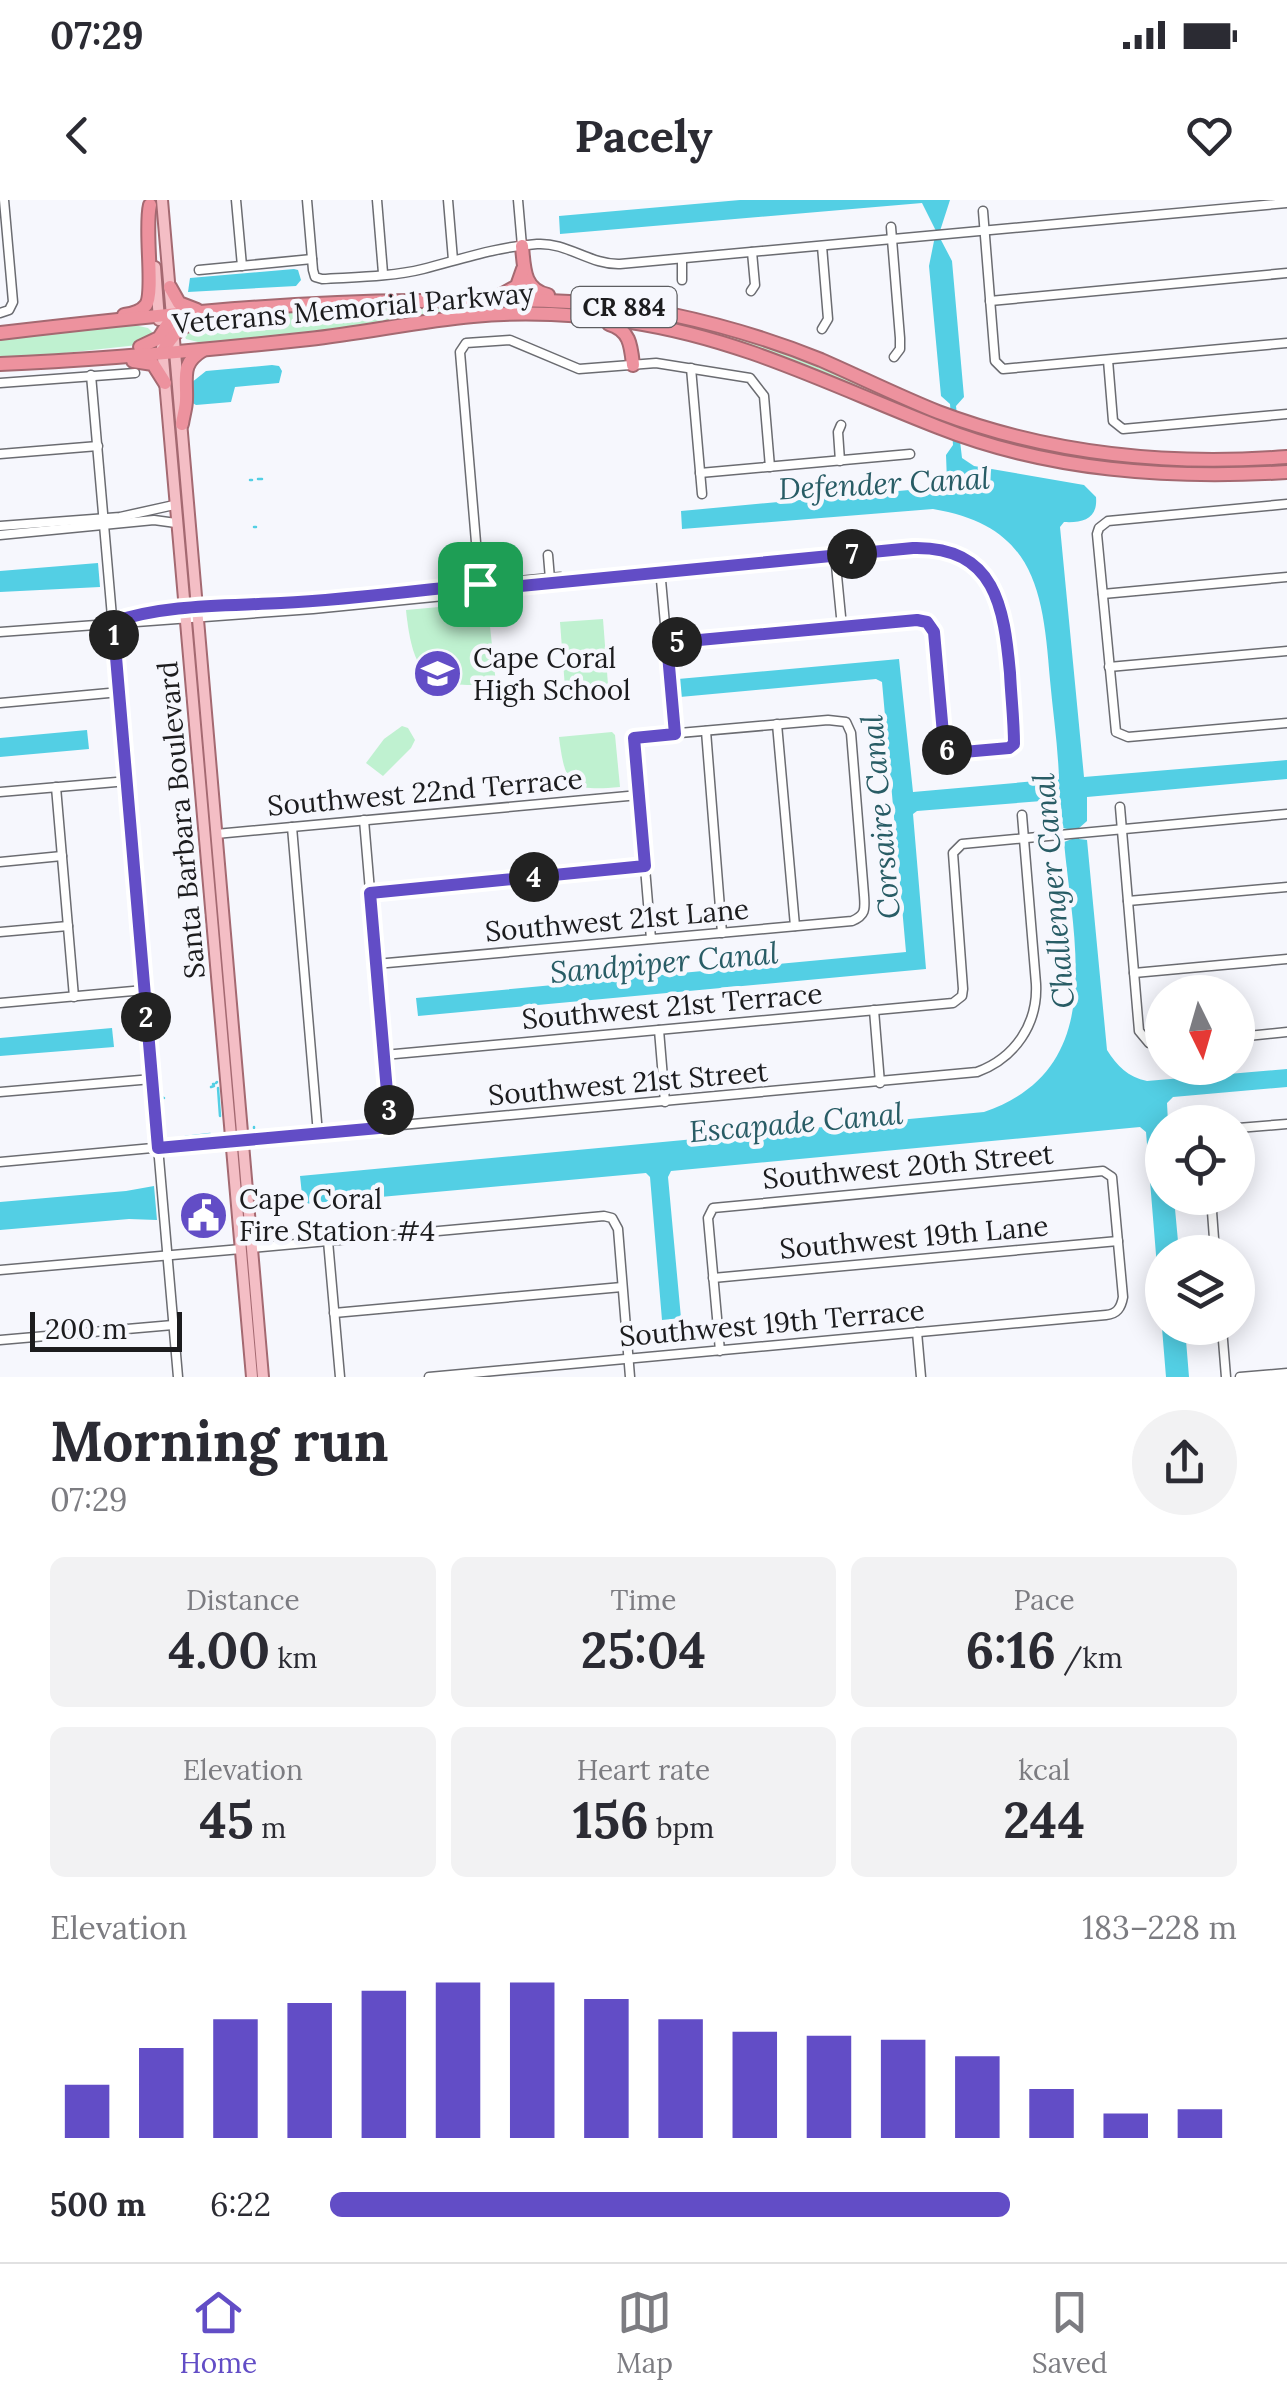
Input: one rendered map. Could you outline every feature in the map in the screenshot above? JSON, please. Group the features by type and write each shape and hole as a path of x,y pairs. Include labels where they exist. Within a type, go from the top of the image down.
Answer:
{"highway":[{"path":"7,332 55,322 130,315 144,308 150,294 146,228 154,202"},
{"path":"522,246 531,288 542,294 626,302 638,304 642,310"},
{"path":"331,303 347,297 500,295 517,286 524,269"},
{"path":"170,287 179,303 193,310 289,301 297,305"},
{"name":"Veterans Memorial Parkway","path":"7,332 331,303 524,299 642,310 762,338 938,420 964,436 1018,452 1111,469 1188,476 1287,472"},
{"path":"27,362 50,355 144,346 192,322 265,315 297,305"},
{"name":"Veterans Memorial Parkway","path":"0,364 307,340 476,316 548,314 634,322 708,338 938,420 967,421 1032,440 1129,456 1220,461 1287,457"},
{"path":"166,316 169,351"},
{"path":"476,316 612,325 628,336 632,361"},
{"path":"632,361 638,341 652,332 799,368"},
{"path":"182,424 186,368 192,358 208,348"},
{"path":"27,362 46,368 146,360 160,370 165,383"}],"main road":[{"path":"154,202 170,287 166,316"},
{"path":"154,202 166,316"},
{"name":"Santa Barbara Boulevard","path":"169,351 165,383 174,505 191,614 216,834 237,1141"},
{"name":"Santa Barbara Boulevard","path":"169,351 192,518 191,614 246,1249 252,1377"},
{"path":"170,445 176,459 180,509 192,518"},
{"name":"Santa Barbara Boulevard","path":"246,1249 263,1377"}],"street":[{"path":"4,200 4,243 13,302 4,312"},
{"path":"236,200 242,266"},
{"path":"307,200 314,274 318,279 417,270 491,248 554,245 613,265 1287,203"},
{"path":"377,200 383,274"},
{"path":"448,200 452,260"},
{"path":"518,200 522,246"},
{"path":"982,211 995,361 999,367 1006,370 1287,344"},
{"path":"890,227 900,338 900,349 894,358"},
{"path":"822,246 828,318 822,328"},
{"path":"751,291 755,285 752,252"},
{"path":"198,270 312,259"},
{"path":"682,259 682,280"},
{"path":"990,300 1287,274"},
{"path":"480,588 460,352 462,345 471,341 510,340 579,370 632,361 742,376 757,383 764,396 770,467"},
{"path":"1108,360 1114,421 1123,429 1287,414"},
{"path":"692,368 702,494"},
{"path":"0,383 134,372"},
{"path":"91,376 178,1377"},
{"path":"840,425 840,460"},
{"path":"0,454 98,446"},
{"path":"700,474 910,454"},
{"path":"1287,504 1102,524 1097,534 1114,727 1120,736 1287,722"},
{"path":"0,535 104,522 174,505"},
{"path":"0,526 154,520 176,523"},
{"path":"0,632 113,622 130,616 230,616 550,581 928,548 957,556 994,589 1004,616 1014,744 1003,750 948,750 942,739 934,632 927,622 667,643"},
{"path":"548,555 550,581"},
{"path":"835,555 842,627"},
{"path":"660,571 675,734"},
{"path":"1102,594 1287,577"},
{"path":"191,614 267,603 480,588"},
{"path":"230,616 259,612 267,603"},
{"path":"1109,667 1287,651"},
{"path":"0,703 120,692"},
{"name":"Southwest 21st Lane","path":"376,964 852,921 862,917 864,895 846,722 778,724"},
{"path":"651,939 634,738 778,724 795,926"},
{"path":"706,731 722,933"},
{"path":"0,792 128,780"},
{"path":"56,786 74,996"},
{"name":"Southwest 22nd Terrace","path":"216,834 639,795"},
{"path":"1120,807 1139,1031 1145,1040"},
{"path":"1022,815 1024,838 1287,814"},
{"path":"364,820 390,1127"},
{"path":"292,827 318,1134"},
{"name":"Southwest 21st Street","path":"0,1162 968,1074 992,1065 1012,1050 1030,1024 1036,991 1024,838"},
{"name":"Southwest 21st Terrace","path":"384,1056 953,1003 962,996 953,854 956,848 969,843 1024,838"},
{"path":"0,862 62,856"},
{"path":"370,893 645,866"},
{"path":"1128,901 1287,886"},
{"path":"0,932 68,926"},
{"path":"1134,973 1287,959"},
{"path":"0,1003 144,990"},
{"path":"874,1010 880,1083"},
{"path":"659,1030 665,1102"},
{"path":"1255,1035 1287,1032"},
{"path":"0,1092 152,1078"},
{"path":"1255,1127 1287,1124"},
{"name":"Southwest 20th Street","path":"714,1278 708,1218 713,1208 967,1182 1102,1170 1113,1183 1118,1241"},
{"path":"0,1270 604,1216 612,1218 618,1229 630,1377"},
{"path":"328,1241 340,1377"},
{"name":"Southwest 19th Lane","path":"714,1278 1118,1241"},
{"name":"Southwest 19th Terrace","path":"429,1377 1106,1315 1118,1310 1123,1298 1118,1241"},
{"path":"714,1278 720,1350"},
{"path":"334,1313 622,1287"},
{"path":"0,1340 173,1325"},
{"path":"918,1332 921,1377"},
{"path":"1223,1345 1226,1377"},
{"path":"1240,1377 1287,1373"}],"green space":[{"path":"529,304 621,311 700,326 768,345 1017,441 1287,462 1287,467 1156,470 1043,453 935,420 755,347 710,334 571,311 206,344 186,339 183,331 200,324 265,318 288,311"},
{"path":"134,325 148,328 155,335 138,345 0,360 0,338"},
{"path":"483,603 488,607 496,684 454,684 428,674 413,651 406,610"},
{"path":"603,619 609,698 566,701 560,622"},
{"path":"402,726 408,728 415,740 383,776 366,763 384,739"},
{"path":"612,732 620,787 590,788 573,782 564,766 559,737"}],"water":[{"path":"740,200 950,200 940,231 952,261 964,397 956,406 962,458 974,466 1084,485 1096,497 1092,515 1077,522 1064,522 1060,527 1084,777 1287,760 1287,779 1087,797 1087,821 1078,829 1079,839 1087,840 1107,1050 1129,1074 1145,1080 1145,1085 1255,1085 1255,1072 1287,1069 1287,1087 1173,1097 1167,1105 1145,1105 1145,1131 1140,1127 671,1171 668,1177 681,1318 662,1320 650,1177 646,1173 303,1204 300,1176 984,1112 1024,1092 1050,1066 1067,1034 1076,960 1064,842 1072,839 1071,830 1063,828 1061,805 1055,800 913,814 926,969 418,1016 416,998 906,952 882,682 876,679 680,697 678,679 899,659 913,792 1059,779 1047,648 1037,592 1013,547 994,531 967,518 933,509 682,529 681,511 942,487 947,481 946,455 953,445 950,404 941,396 929,266 936,231 922,203 560,234 559,216"},
{"path":"294,269 301,280 296,286 188,292 190,278"},
{"path":"272,365 282,371 279,383 235,387 231,402 191,402 191,383 206,371"},
{"path":"98,563 100,587 0,592 0,571"},
{"path":"87,730 89,749 0,757 0,738"},
{"path":"112,1028 114,1047 0,1056 0,1038"},
{"path":"154,1186 157,1220 0,1230 0,1202"},
{"path":"1153,1215 1176,1215 1177,1235 1154,1235"},
{"path":"1163,1345 1186,1345 1189,1377 1166,1377"}],"waterway":[{"path":"218,1088 220,1116"},
{"path":"185,1137 210,1134"}],"place":[{"name":"Cape Coral High School","path":"438,674"},
{"name":"Cape Coral Fire Station #4","path":"204,1215"}],"route":[{"path":"913,548 950,553 984,576 1003,610 1014,744 1003,750 958,753 944,745 934,632 927,622 667,643 675,734 634,738 645,866 370,893 390,1127 158,1148 113,622 130,616 197,608 480,584 480,590 913,548"}],"water label":[{"name":"Defender Canal","path":"884,483"},
{"name":"Corsaire Canal","path":"880,817"},
{"name":"Challenger Canal","path":"1053,891"},
{"name":"Sandpiper Canal","path":"664,962"},
{"name":"Escapade Canal","path":"796,1122"}]}
